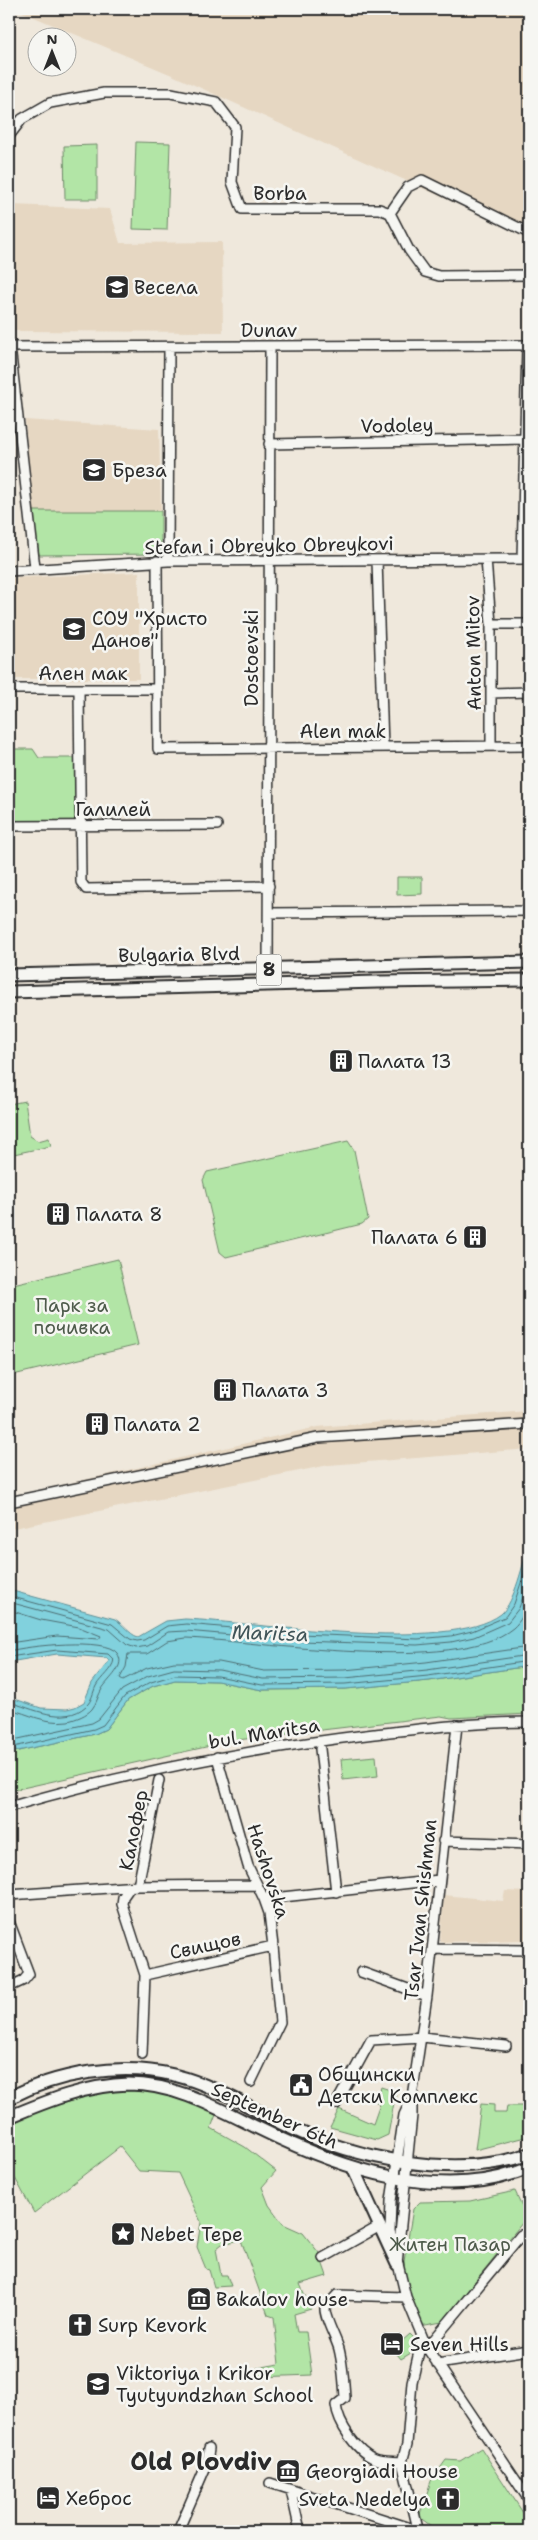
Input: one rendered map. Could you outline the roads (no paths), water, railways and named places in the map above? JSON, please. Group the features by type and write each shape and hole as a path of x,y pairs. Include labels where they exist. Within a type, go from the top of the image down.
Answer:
{"main road":[{"name":"Bulgaria Blvd","path":"9,975 529,962"},
{"name":"8","path":"9,992 377,982 529,980"},
{"name":"September 6th","path":"32,2086 57,2078 96,2072 131,2070 173,2075 204,2085 320,2141 402,2161 456,2167 499,2162 529,2154"},
{"name":"September 6th","path":"9,2117 41,2104 98,2086 130,2084 157,2087 207,2103 308,2152 353,2168 428,2183 467,2182 508,2177 529,2168"},
{"path":"9,2093 32,2086"},
{"path":"9,2098 32,2086"},
{"path":"353,2168 397,2264"}],"street":[{"name":"Borba","path":"9,136 22,119 50,102 104,93 171,93 207,100 216,102 235,127 232,182 242,209 379,209 390,213"},
{"path":"529,233 422,180 408,187 390,213 409,250 425,272 439,276 529,275"},
{"path":"525,559 528,345"},
{"name":"Dunav","path":"9,347 528,345"},
{"path":"168,561 169,346"},
{"name":"Dostoevski","path":"268,970 267,748 270,346"},
{"path":"9,347 35,568"},
{"name":"Vodoley","path":"269,444 526,439"},
{"name":"Anton Mitov","path":"486,559 491,624 491,746"},
{"name":"Stefan i Obreyko Obreykovi","path":"9,571 157,561 525,559"},
{"path":"377,560 383,747"},
{"path":"157,561 157,688"},
{"path":"491,624 529,624"},
{"name":"Alen mak","path":"157,688 158,749 529,746"},
{"name":"Ален мак","path":"9,689 157,688"},
{"path":"80,690 81,882 86,889 268,886"},
{"path":"491,693 529,692"},
{"name":"Галилей","path":"9,826 217,825"},
{"path":"269,913 529,911"},
{"path":"9,1502 318,1438 529,1424"},
{"name":"bul. Maritsa","path":"9,1806 217,1756 319,1741 457,1725 529,1722"},
{"name":"Tsar Ivan Shishman","path":"399,2177 412,2115 412,2097 433,1949 443,1841 457,1725"},
{"path":"320,1749 336,1892"},
{"name":"Hashovska","path":"217,1756 248,1866 264,1899 273,1946 280,2022 251,2082"},
{"name":"Калофер","path":"142,2054 145,1975 122,1904 123,1897 134,1887 159,1780"},
{"path":"443,1841 529,1844"},
{"path":"264,1899 439,1880"},
{"path":"9,1895 134,1887 257,1884"},
{"path":"9,1921 29,1974 27,1978 9,1988"},
{"name":"Свищов","path":"145,1975 273,1946"},
{"path":"433,1949 529,1950"},
{"path":"361,1972 427,1996"},
{"path":"336,2104 371,2040 422,2037 506,2046"},
{"path":"399,2177 390,2231 406,2297 425,2344 437,2364 529,2500"},
{"path":"397,2264 404,2203 399,2177"},
{"path":"323,2258 380,2226"},
{"path":"419,2530 402,2462 408,2444 412,2382 425,2344 521,2235 529,2243"},
{"path":"402,2462 376,2460 367,2455 355,2442 337,2415 336,2405 345,2398 344,2382 339,2350 332,2326 324,2314 324,2308 337,2295 406,2297"},
{"path":"437,2364 529,2350"},
{"path":"178,2531 207,2464 209,2448"},
{"path":"270,2483 419,2530"},
{"path":"291,2491 300,2531"}],"water":[{"name":"Maritsa","path":"529,1544 529,1666 429,1681 346,1689 262,1690 217,1681 175,1680 153,1686 128,1700 106,1729 95,1734 9,1753 9,1697 41,1708 67,1709 75,1707 84,1702 92,1683 109,1661 107,1658 57,1654 9,1662 9,1590 115,1619 138,1637 166,1621 185,1619 349,1633 396,1634 439,1632 475,1626 501,1614 514,1591"}],"place":[{"name":"Весела","path":"117,287"},
{"name":"Бреза","path":"94,470"},
{"name":"СОУ \"Христо Данов\"","path":"74,629"},
{"name":"Палата 13","path":"341,1061"},
{"name":"Палата 8","path":"58,1214"},
{"name":"Палата 6","path":"475,1237"},
{"name":"Палата 3","path":"225,1390"},
{"name":"Палата 2","path":"97,1424"},
{"name":"Общински Детски Комплекс","path":"301,2085"},
{"name":"Nebet Tepe","path":"123,2234"},
{"name":"Bakalov house","path":"199,2299"},
{"name":"Surp Kevork","path":"80,2325"},
{"name":"Seven Hills","path":"392,2344"},
{"name":"Viktoriya i Krikor Tyutyundzhan School","path":"98,2384"},
{"name":"Georgiadi House","path":"288,2471"},
{"name":"Хеброс","path":"48,2498"},
{"name":"Sveta Nedelya","path":"448,2499"}],"district":[{"name":"Old Plovdiv","path":"201,2462"}],"park label":[{"name":"Парк за почивка","path":"72,1316"},
{"name":"Житен Пазар","path":"450,2244"}]}
